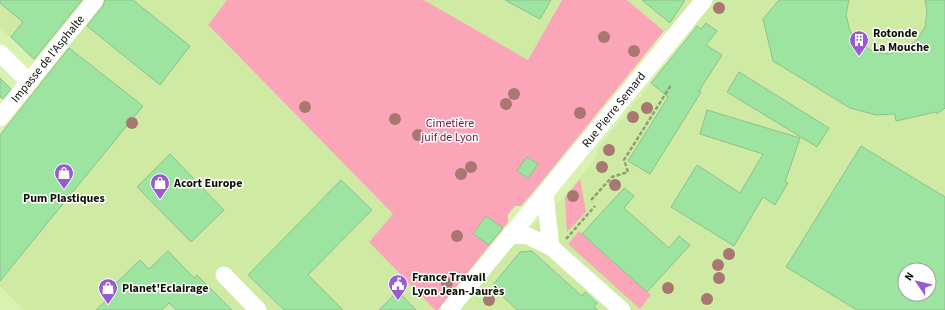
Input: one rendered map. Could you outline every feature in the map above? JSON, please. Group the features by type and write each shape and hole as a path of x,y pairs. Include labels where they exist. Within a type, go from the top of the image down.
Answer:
{"street":[{"name":"Impasse de l'Asphalte","path":"0,118 95,0"},
{"name":"Rue Pierre Semard","path":"449,310 524,221 704,0"},
{"path":"0,53 29,82"},
{"path":"545,195 558,244 622,310"},
{"path":"512,235 528,236 558,244"},
{"path":"224,275 258,310"}],"path":[{"path":"591,200 612,177 628,172 624,160 671,85"},
{"path":"558,244 595,206"}],"shaded area":[{"path":"0,0 227,0 208,26 393,214 369,242 435,310 24,310 0,286 0,134 47,74 0,27"},
{"path":"424,0 562,0 528,60"},
{"path":"627,0 945,0 945,310 439,310 563,198 596,158 598,148 697,27 664,31"}],"green space":[{"name":"Cimetière juif de Lyon","path":"227,0 424,0 528,60 562,0 627,0 664,31 530,196 521,206 515,206 508,215 508,222 438,310 435,310 369,242 393,214 208,25"},
{"path":"580,179 586,212 567,232 565,198"},
{"path":"579,231 651,295 640,309 568,244"}],"building":[{"path":"0,0 82,0 34,59 11,37 23,22 0,3"},
{"path":"105,0 133,0 190,46 160,85 87,26 103,6"},
{"path":"505,0 551,0 540,19"},
{"path":"642,0 685,0 670,23"},
{"name":"Rotonde La Mouche","path":"779,0 849,0 846,15 850,31 859,43 874,52 889,54 904,50 917,40 925,27 927,11 925,0 945,0 945,108 937,114 936,112 896,121 895,114 876,115 850,108 773,61 763,19"},
{"path":"706,23 717,31 706,45 722,55 650,174 628,161 668,97 651,83 697,26 701,29"},
{"path":"69,48 143,106 0,281 0,135"},
{"path":"739,72 829,128 817,147 727,92"},
{"path":"0,78 11,89 3,99 0,97"},
{"path":"707,110 800,138 785,182 788,183 775,205 763,197 734,246 671,207 697,165 740,193 763,154 700,134"},
{"path":"861,146 945,197 945,310 857,310 786,267"},
{"path":"170,154 224,210 191,242 137,187"},
{"path":"527,157 538,164 528,178 517,171"},
{"path":"341,180 372,210 308,275 343,310 284,310 248,275"},
{"path":"624,188 634,196 624,208 669,248 679,236 690,245 647,292 582,234"},
{"path":"486,216 503,228 489,245 473,234"},
{"path":"168,251 194,278 197,275 232,310 176,310 169,303 162,310 96,310 116,291 112,287 140,260 149,269"},
{"path":"532,251 582,296 585,292 597,303 594,307 598,310 517,310 492,286 520,252"},
{"name":"France Travail Lyon Jean-Jaurès","path":"398,291 416,310 379,310"}],"place":[{"name":"Rotonde La Mouche","path":"859,57"},
{"name":"Pum Plastiques","path":"64,190"},
{"name":"Acort Europe","path":"160,200"},
{"name":"France Travail Lyon Jean-Jaurès","path":"398,301"},
{"name":"Planet'Eclairage","path":"108,305"}]}
